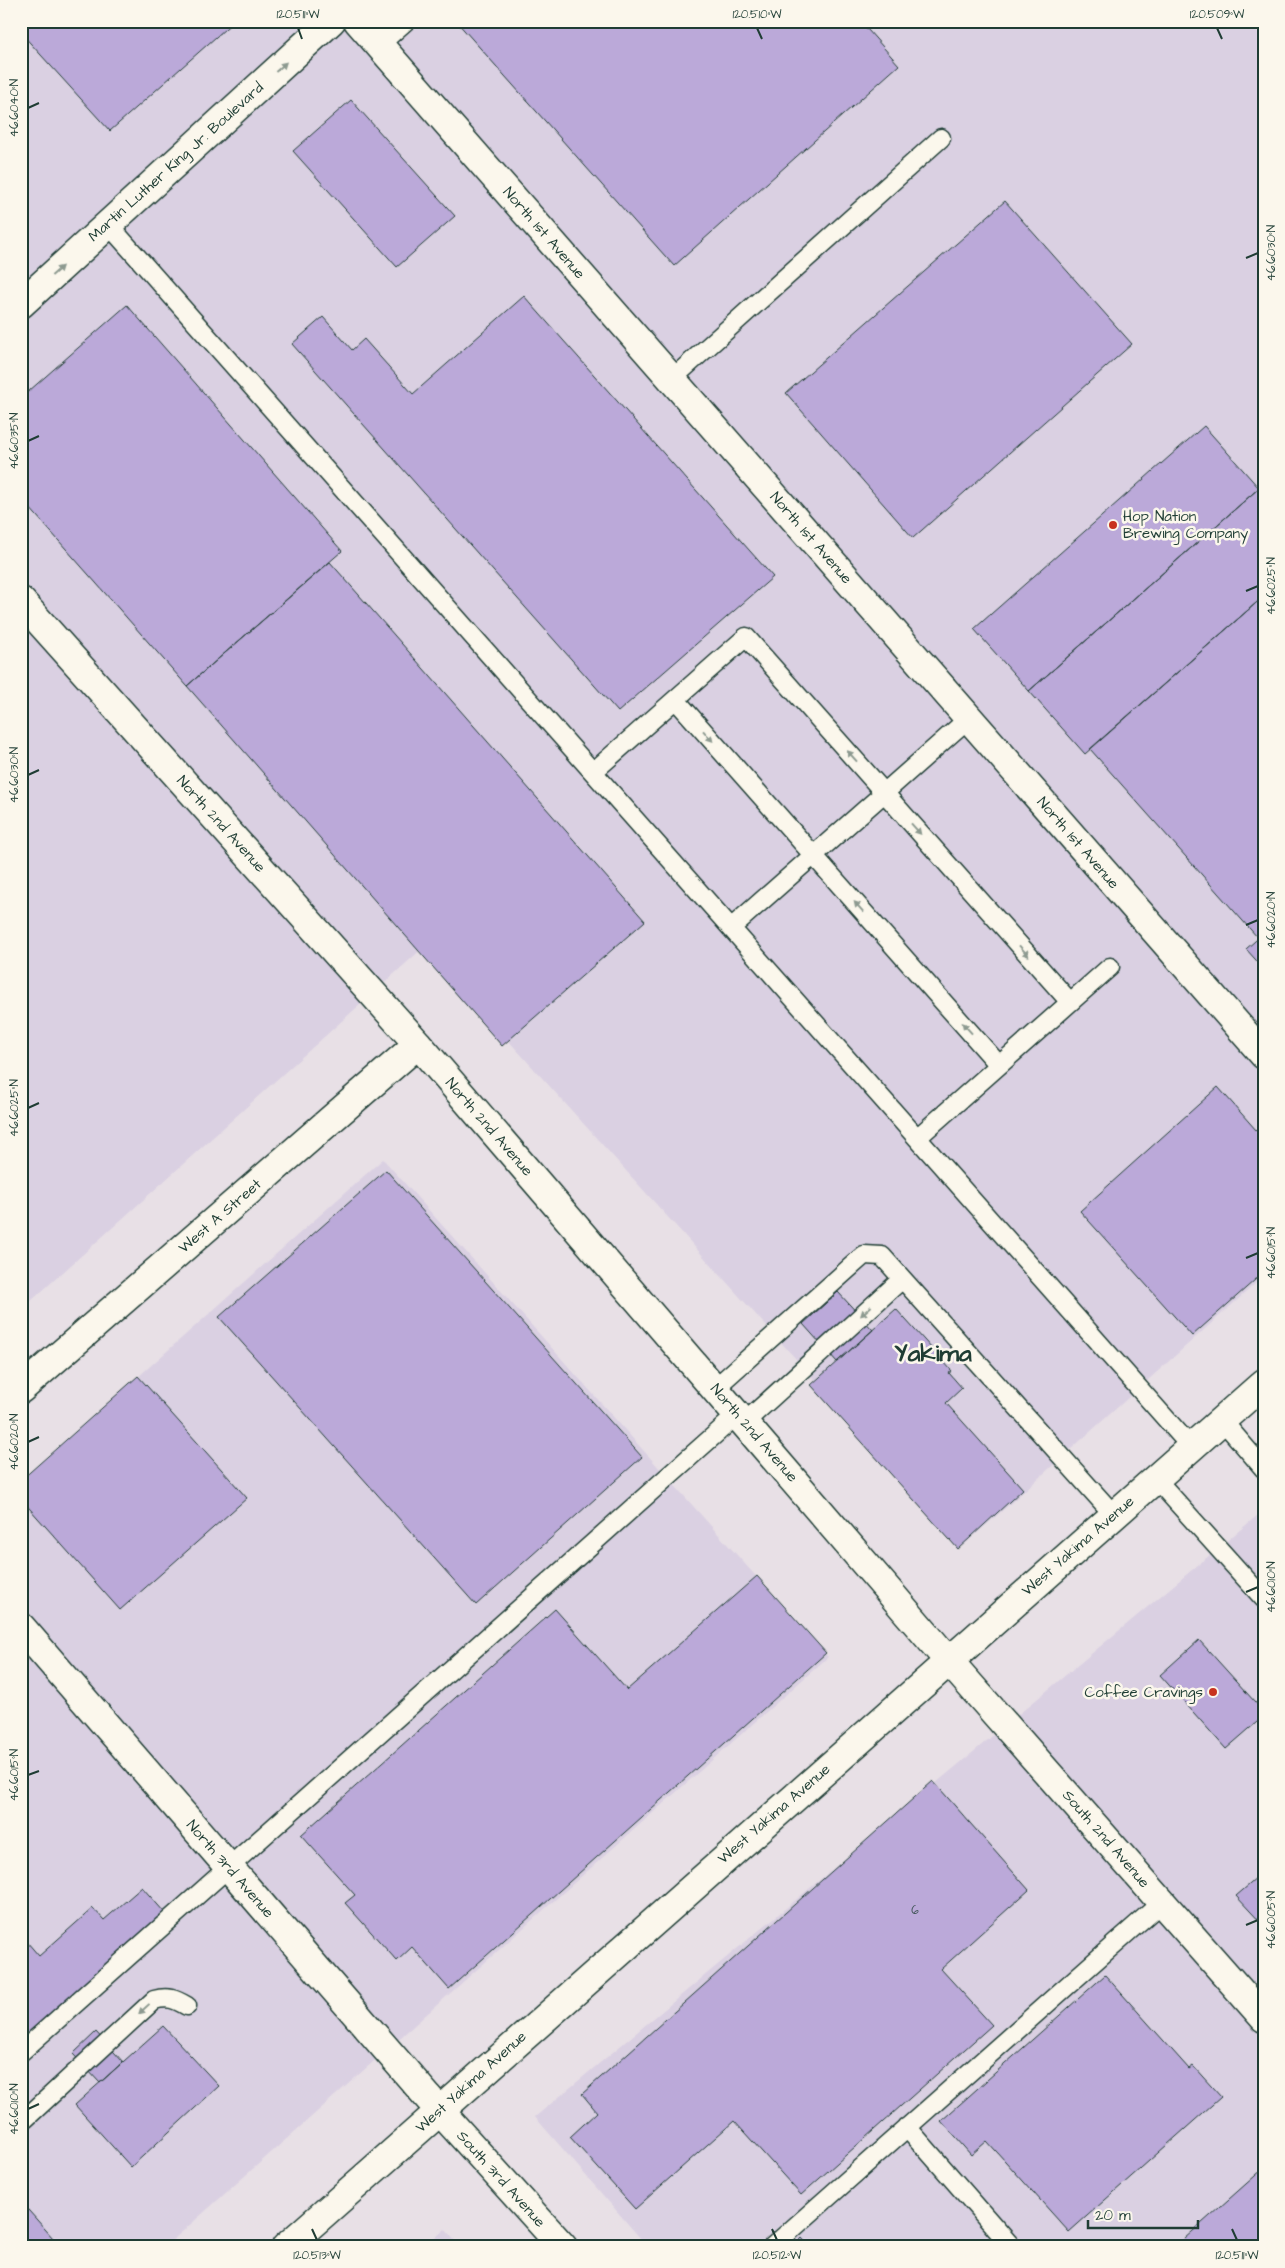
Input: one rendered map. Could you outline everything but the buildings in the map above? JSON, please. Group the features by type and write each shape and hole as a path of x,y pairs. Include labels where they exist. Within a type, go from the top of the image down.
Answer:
{"street":[{"name":"Martin Luther King Jr. Boulevard","path":"21,304 331,21"},
{"name":"North 1st Avenue","path":"358,21 1264,1055"},
{"name":"North 2nd Avenue","path":"21,601 418,1044 948,1660"},
{"name":"West A Street","path":"21,1389 418,1044"},
{"name":"West Yakima Avenue","path":"286,2247 948,1660 1264,1383"},
{"name":"North 3rd Avenue","path":"21,1628 439,2110"},
{"name":"South 2nd Avenue","path":"948,1660 1264,2018"},
{"name":"South 3rd Avenue","path":"439,2110 563,2247"}],"lane":[{"path":"379,45 406,21"},
{"path":"672,379 941,138"},
{"path":"108,224 1191,1448"},
{"path":"593,772 746,637 1070,1002"},
{"path":"676,700 999,1065"},
{"path":"731,928 969,718"},
{"path":"917,1138 1110,966"},
{"path":"715,1388 864,1255 882,1256 1114,1515"},
{"path":"21,2052 229,1867 902,1279"},
{"path":"1222,1420 1264,1469"},
{"path":"1156,1479 1264,1599"},
{"path":"772,2247 1162,1902"},
{"path":"25,2119 154,2000 164,1997 173,1998 187,2006"},
{"path":"907,2127 1012,2247"}],"shaded area":[{"path":"21,21 1248,21 1264,39 1264,1276 964,1545 424,947 21,1310"},
{"path":"383,1159 828,1657 165,2247 21,2247 21,1481"},
{"path":"1264,1510 1264,2247 648,2247 535,2117"},
{"path":"445,2229 460,2247 425,2247"}],"place":[{"name":"Hop Nation Brewing Company","path":"1113,525"},
{"name":"Coffee Cravings","path":"1213,1692"}],"district":[{"name":"Yakima","path":"933,1353"}]}
